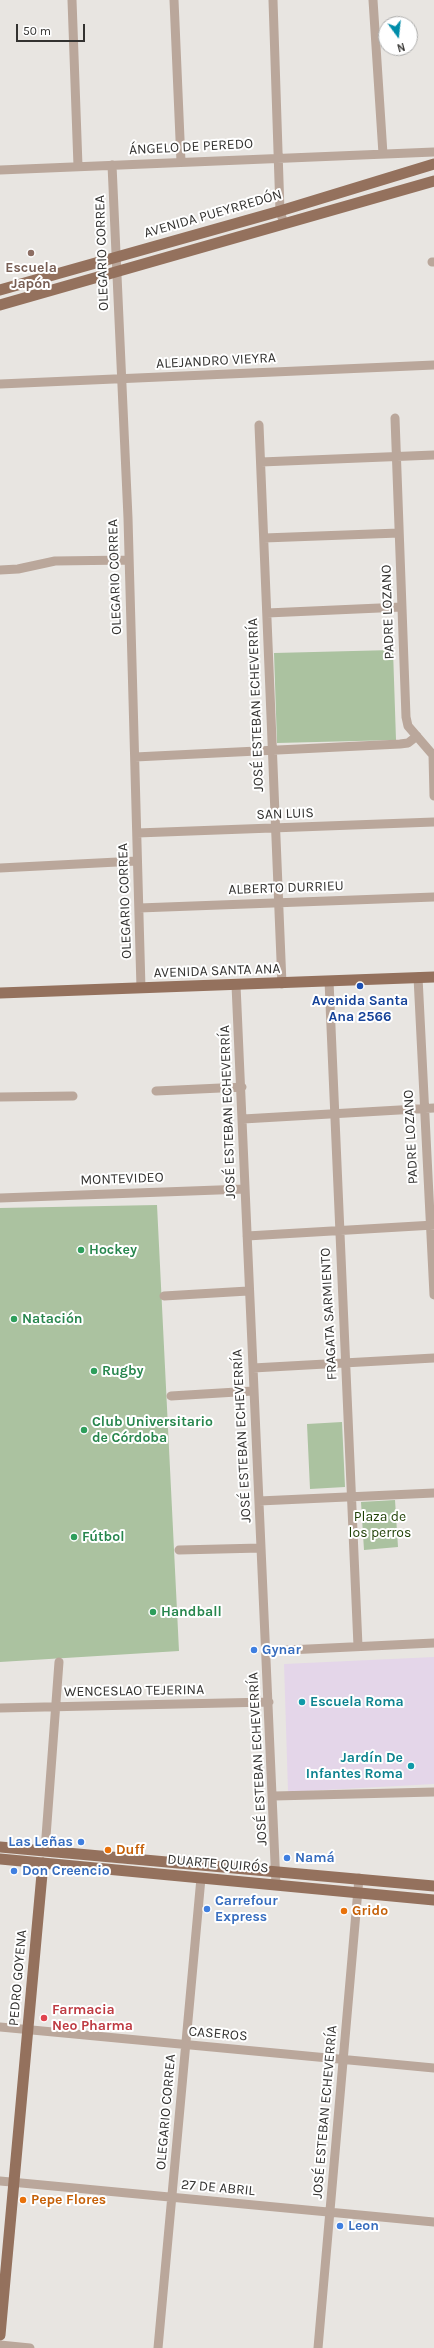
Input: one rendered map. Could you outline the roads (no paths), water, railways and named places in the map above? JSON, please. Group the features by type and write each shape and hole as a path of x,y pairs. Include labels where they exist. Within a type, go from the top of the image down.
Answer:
{"main road":[{"name":"AVENIDA PUEYRREDÓN","path":"0,290 280,211 434,164"},
{"name":"AVENIDA PUEYRREDÓN","path":"0,305 434,181"},
{"name":"AVENIDA SANTA ANA","path":"0,993 282,984 329,980 434,977"},
{"name":"DUARTE QUIRÓS","path":"0,1847 359,1878 434,1886"},
{"name":"DUARTE QUIRÓS","path":"0,1859 434,1900"},
{"name":"PEDRO GOYENA","path":"0,2335 43,1863"}],"street":[{"path":"72,0 78,166"},
{"path":"174,0 180,162"},
{"path":"273,0 280,211 284,224"},
{"path":"373,0 383,154"},
{"name":"ÁNGELO DE PEREDO","path":"0,170 278,157 434,152"},
{"name":"OLEGARIO CORREA","path":"112,165 129,560 141,988"},
{"name":"ALEJANDRO VIEYRA","path":"0,384 434,365"},
{"name":"PADRE LOZANO","path":"395,418 406,717 408,726 433,755 434,796"},
{"name":"JOSÉ ESTEBAN ECHEVERRÍA","path":"259,425 282,984"},
{"path":"261,462 434,455"},
{"path":"264,538 399,533"},
{"path":"0,570 18,569 55,561 129,560"},
{"path":"267,613 402,607"},
{"path":"134,757 400,744 408,743 417,736"},
{"name":"SAN LUIS","path":"137,833 434,822"},
{"path":"0,868 137,861"},
{"name":"ALBERTO DURRIEU","path":"139,908 434,897"},
{"name":"PADRE LOZANO","path":"418,977 424,1109 432,1225 434,1295"},
{"name":"FRAGATA SARMIENTO","path":"329,980 358,1646"},
{"name":"JOSÉ ESTEBAN ECHEVERRÍA","path":"236,985 242,1088 248,1291 274,1796 277,1871 276,1885"},
{"path":"156,1091 242,1088"},
{"path":"0,1097 73,1096"},
{"path":"243,1119 434,1108"},
{"name":"MONTEVIDEO","path":"0,1198 245,1189"},
{"path":"247,1236 432,1225"},
{"path":"164,1296 248,1291"},
{"path":"253,1368 434,1358"},
{"path":"171,1396 253,1391"},
{"path":"259,1501 434,1493"},
{"path":"179,1550 261,1548"},
{"path":"267,1651 434,1643"},
{"path":"45,1850 59,1662"},
{"name":"WENCESLAO TEJERINA","path":"0,1708 269,1702"},
{"path":"274,1796 434,1792"},
{"name":"OLEGARIO CORREA","path":"158,2348 201,1878"},
{"name":"JOSÉ ESTEBAN ECHEVERRÍA","path":"318,2348 359,1878"},
{"name":"CASEROS","path":"0,2027 434,2068"},
{"name":"27 DE ABRIL","path":"0,2181 434,2222"},
{"path":"0,2345 30,2348"}],"place":[{"name":"Escuela Japón","path":"31,253"},
{"name":"Avenida Santa Ana 2566","path":"360,986"},
{"name":"Hockey","path":"81,1250"},
{"name":"Natación","path":"14,1319"},
{"name":"Rugby","path":"94,1371"},
{"name":"Club Universitario de Córdoba","path":"84,1430"},
{"name":"Fútbol","path":"74,1537"},
{"name":"Handball","path":"153,1612"},
{"name":"Gynar","path":"254,1650"},
{"name":"Escuela Roma","path":"302,1702"},
{"name":"Jardín De Infantes Roma","path":"411,1766"},
{"name":"Las Leñas","path":"81,1842"},
{"name":"Duff","path":"108,1850"},
{"name":"Namá","path":"287,1858"},
{"name":"Don Creencio","path":"14,1871"},
{"name":"Carrefour Express","path":"207,1909"},
{"name":"Grido","path":"344,1911"},
{"name":"Farmacia Neo Pharma","path":"44,2018"},
{"name":"Pepe Flores","path":"23,2200"},
{"name":"Leon","path":"340,2226"}],"park label":[{"name":"Plaza de los perros","path":"380,1526"}]}
